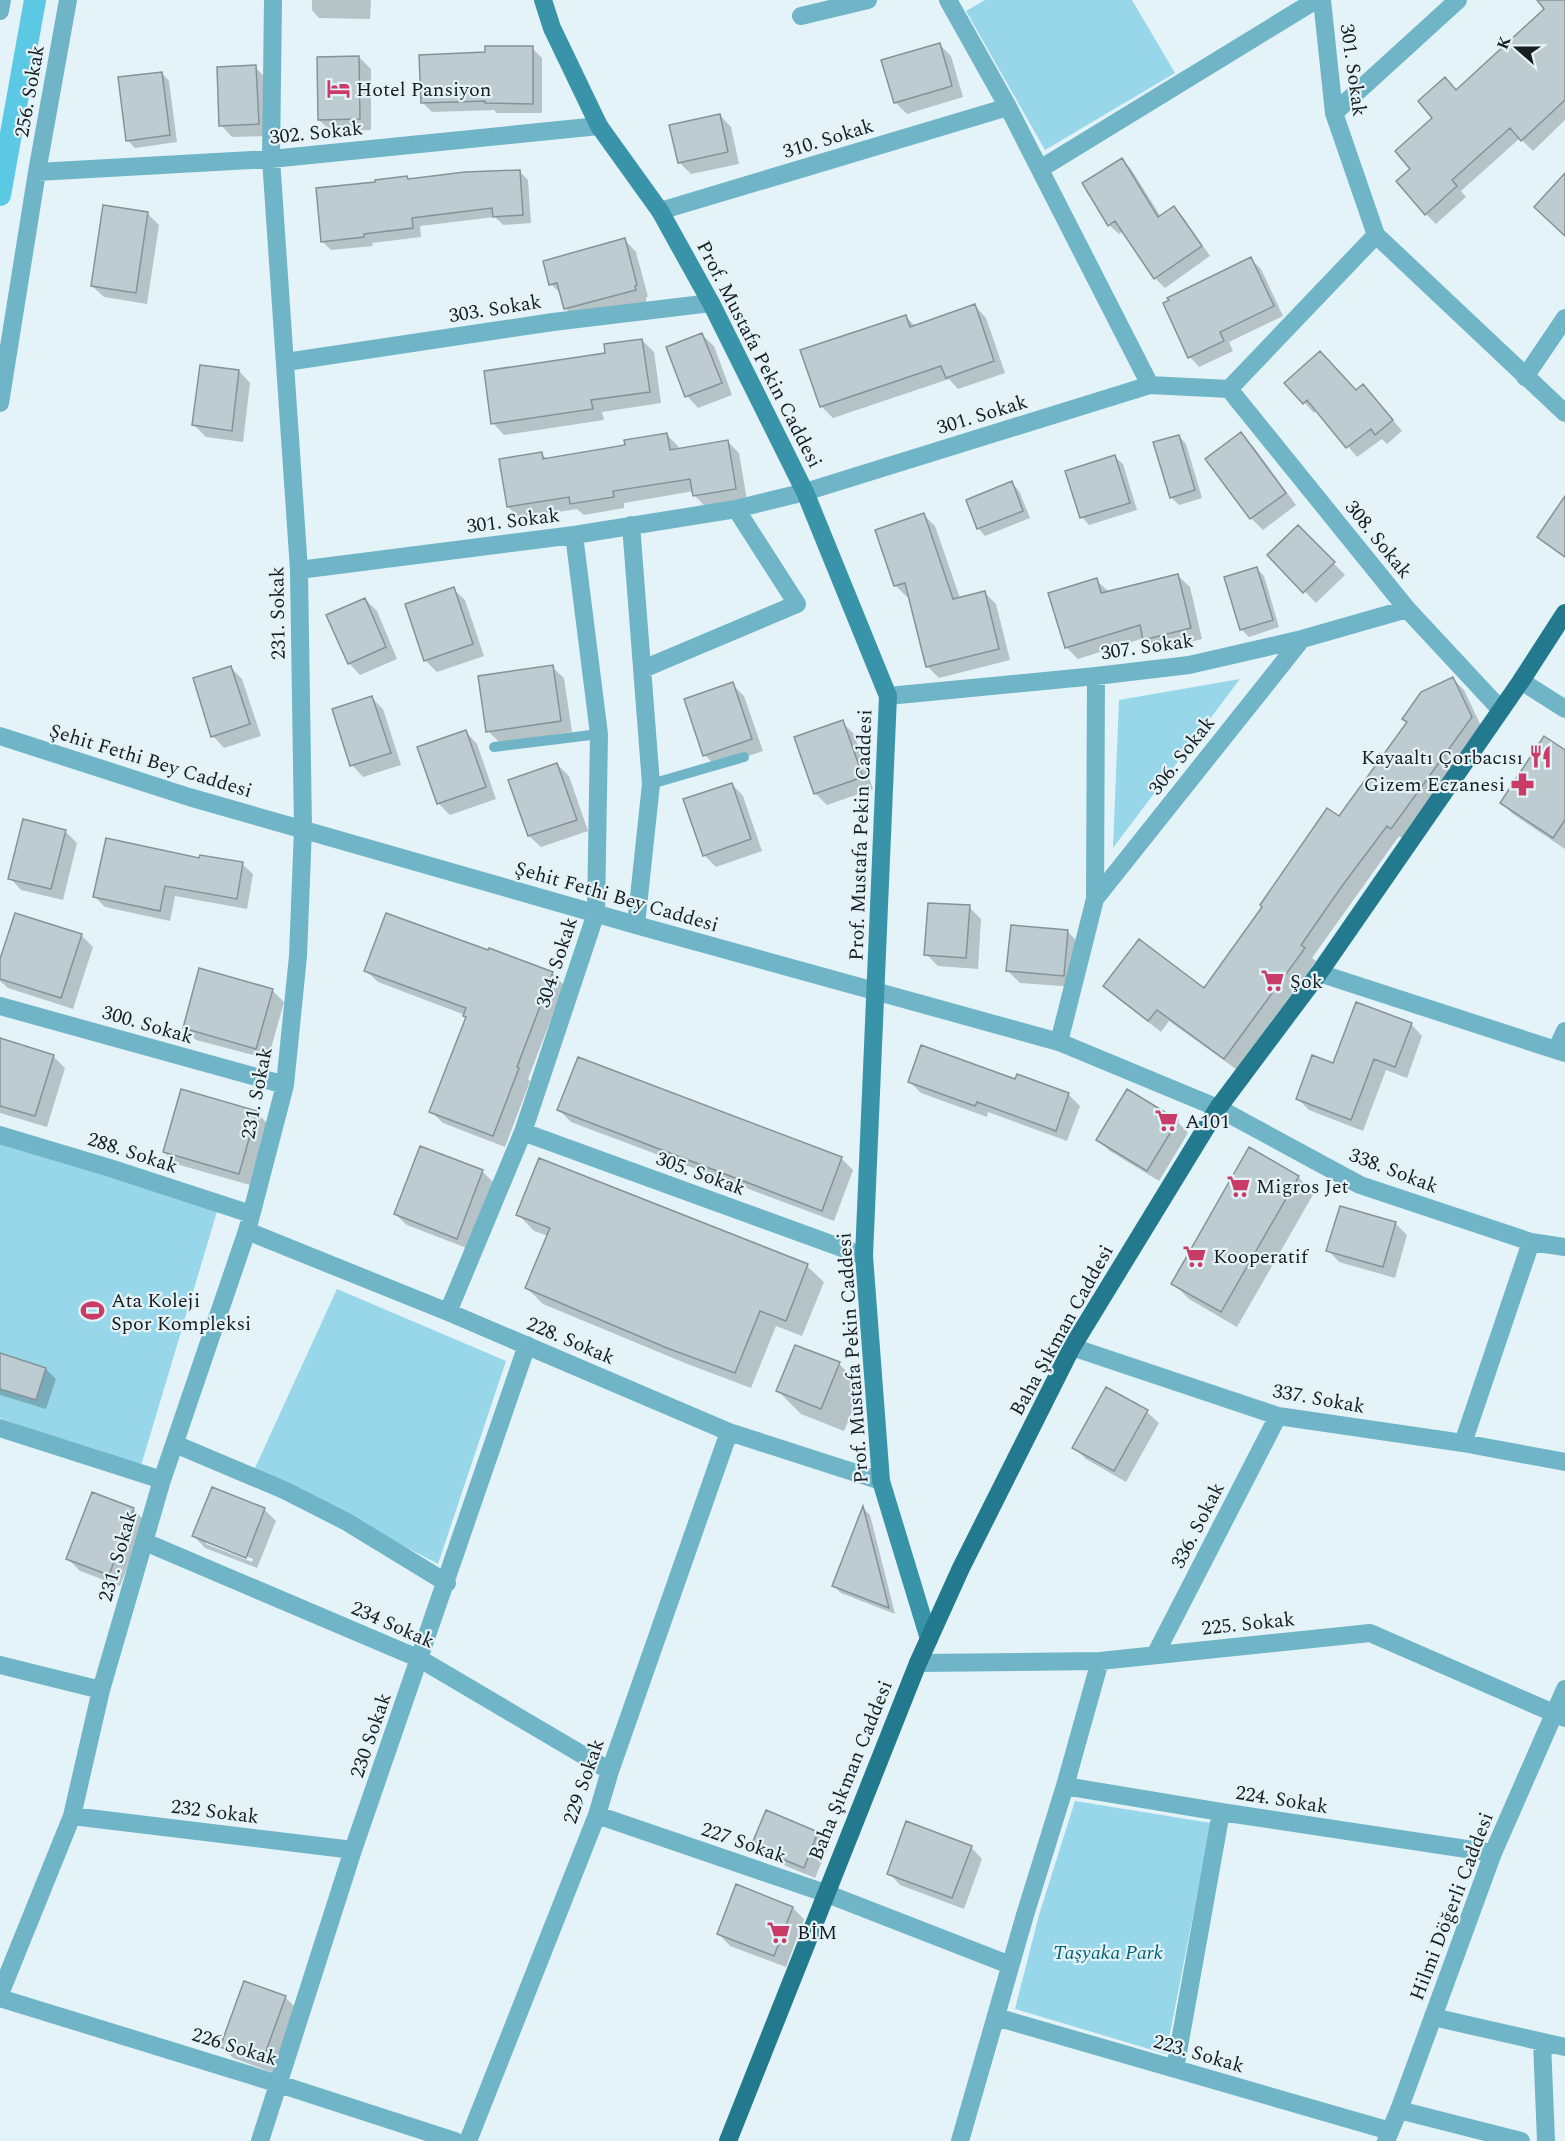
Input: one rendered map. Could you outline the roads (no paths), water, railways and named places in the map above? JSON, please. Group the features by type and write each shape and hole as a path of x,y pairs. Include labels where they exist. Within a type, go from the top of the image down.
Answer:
{"main road":[{"name":"Prof. Mustafa Pekin Caddesi","path":"543,0 552,28 599,126 660,212 711,303 805,492 888,696 864,1256 881,1481 929,1639"},
{"name":"Baha Şıkman Caddesi","path":"728,2141 918,1663 961,1568 1072,1347 1218,1108 1319,973 1521,681 1565,613"}],"street":[{"path":"0,12 2,0"},
{"name":"256. Sokak","path":"0,403 37,172 68,0"},
{"name":"231. Sokak","path":"0,1996 72,1816 101,1690 162,1480 249,1223 285,1085 298,956 303,829 299,570 271,159 273,0"},
{"path":"801,16 868,0"},
{"path":"1040,169 1316,0"},
{"name":"301. Sokak","path":"1323,0 1334,113 1376,236"},
{"path":"1334,113 1458,0"},
{"path":"953,1 1150,385"},
{"name":"310. Sokak","path":"660,212 1008,107"},
{"name":"302. Sokak","path":"37,172 271,159 599,126"},
{"path":"1230,389 1376,236 1565,413"},
{"name":"303. Sokak","path":"286,362 553,322 711,303"},
{"path":"1526,377 1565,318"},
{"name":"301. Sokak","path":"299,570 574,535 736,509 805,492 1150,385 1230,389"},
{"name":"308. Sokak","path":"1230,389 1407,609 1501,710"},
{"path":"642,669 797,604 736,509"},
{"path":"631,525 651,784 636,925"},
{"name":"304. Sokak","path":"448,1312 523,1132 596,913 599,734 574,535"},
{"name":"307. Sokak","path":"888,696 1189,665 1302,639 1407,609"},
{"name":"306. Sokak","path":"1095,898 1302,639"},
{"path":"1059,1042 1095,898 1096,676"},
{"path":"1521,681 1565,709"},
{"name":"Şehit Fethi Bey Caddesi","path":"0,736 189,797 876,993 1059,1042 1218,1108"},
{"path":"1319,973 1560,1052 1565,1031"},
{"name":"300. Sokak","path":"0,1006 285,1085"},
{"name":"338. Sokak","path":"1218,1108 1360,1185 1531,1242 1565,1247"},
{"name":"305. Sokak","path":"523,1132 864,1256"},
{"name":"288. Sokak","path":"0,1135 110,1168 249,1223"},
{"name":"228. Sokak","path":"249,1223 448,1312 729,1431 881,1481"},
{"path":"1463,1443 1531,1242"},
{"name":"230 Sokak","path":"260,2141 353,1850 447,1583 527,1345"},
{"name":"337. Sokak","path":"1072,1347 1278,1416 1463,1443 1565,1461"},
{"name":"336. Sokak","path":"1155,1655 1278,1416"},
{"path":"0,1428 162,1480"},
{"name":"229 Sokak","path":"468,2141 597,1815 610,1771 729,1431"},
{"path":"175,1444 284,1490 347,1522 447,1583"},
{"name":"234 Sokak","path":"145,1542 420,1659 610,1771"},
{"name":"225. Sokak","path":"918,1663 1100,1661 1370,1633 1559,1716"},
{"path":"960,2141 1100,1661"},
{"path":"0,1665 101,1690"},
{"name":"Hilmi Döğerli Caddesi","path":"1388,2136 1492,1853 1559,1716 1565,1689"},
{"name":"224. Sokak","path":"1065,1786 1492,1853"},
{"path":"1175,2069 1221,1812"},
{"name":"227 Sokak","path":"597,1815 825,1893 1010,1965"},
{"name":"232 Sokak","path":"72,1816 353,1850"},
{"name":"226 Sokak","path":"0,1996 455,2141"},
{"name":"223. Sokak","path":"996,2017 1175,2069 1388,2136"},
{"path":"1433,2017 1565,2048"},
{"path":"1542,2042 1546,2141"},
{"path":"1399,2110 1521,2141"}],"lane":[{"path":"494,747 599,734"},
{"path":"651,784 744,757"}],"waterway":[{"path":"0,195 35,0"}],"place":[{"name":"Hotel Pansiyon","path":"338,89"},
{"name":"Kayaaltı Çorbacısı","path":"1541,757"},
{"name":"Gizem Eczanesi","path":"1523,784"},
{"name":"Şok","path":"1272,981"},
{"name":"A101","path":"1167,1121"},
{"name":"Migros Jet","path":"1238,1186"},
{"name":"Kooperatif","path":"1195,1256"},
{"name":"Ata Koleji Spor Kompleksi","path":"93,1311"},
{"name":"BİM","path":"779,1932"}],"park label":[{"name":"Taşyaka Park","path":"1108,1952"}]}
